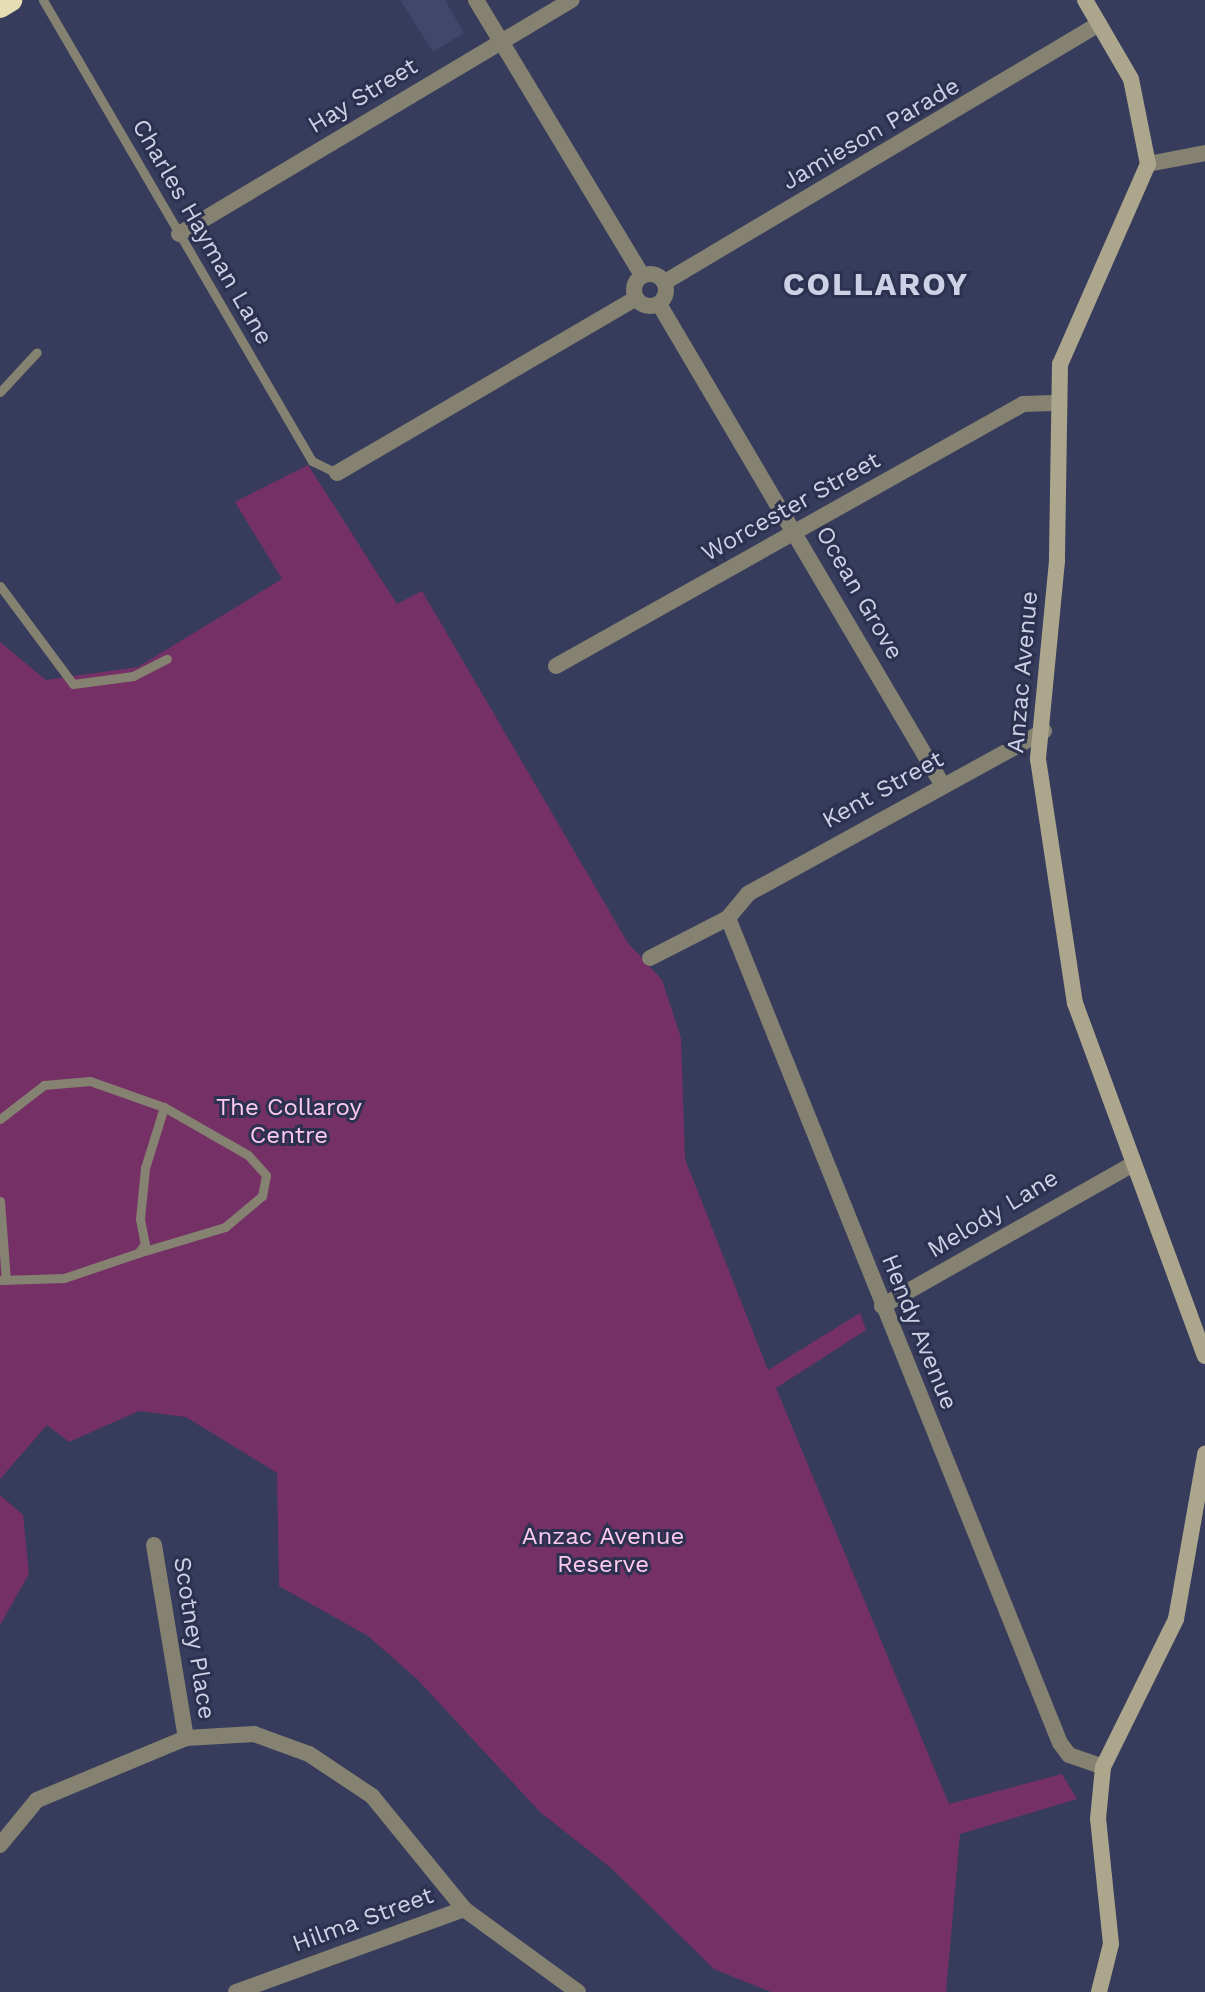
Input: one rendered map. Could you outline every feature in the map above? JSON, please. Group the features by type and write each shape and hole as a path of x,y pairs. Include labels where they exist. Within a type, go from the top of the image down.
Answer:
{"highway":[{"path":"0,6 10,0"}],"street":[{"path":"337,473 636,298 659,304 665,282 642,275 476,0"},
{"name":"Hay Street","path":"179,234 571,0"},
{"path":"1085,0 1136,91 1148,164 1205,153"},
{"name":"Jamieson Parade","path":"665,282 1099,24"},
{"name":"Anzac Avenue","path":"1148,164 1060,364 1055,403 1057,561 1044,731 1038,759 1050,874 1075,1003 1131,1165 1205,1356"},
{"path":"636,298 642,275"},
{"name":"Ocean Grove","path":"659,304 942,784"},
{"name":"Worcester Street","path":"556,666 1023,404 1055,403"},
{"name":"Kent Street","path":"728,918 748,894 942,784 1044,731"},
{"path":"650,958 728,918"},
{"name":"Hendy Avenue","path":"728,918 1060,1743 1069,1755 1103,1767"},
{"name":"Melody Lane","path":"882,1306 1131,1165"},
{"path":"1099,1992 1111,1944 1098,1819 1103,1767 1176,1619 1205,1454"},
{"name":"Scotney Place","path":"154,1545 186,1738"},
{"path":"0,1845 37,1800 186,1738 254,1734 309,1754 372,1796 464,1909"},
{"name":"Hilma Street","path":"236,1992 464,1909 578,1992"}],"lane":[{"name":"Charles Hayman Lane","path":"43,0 312,461 337,473"},
{"path":"0,392 37,352"},
{"path":"0,586 37,645 73,684 133,676 167,659"},
{"path":"0,1119 44,1085 90,1081 164,1107 248,1155 266,1175 262,1196 225,1227 64,1278 3,1280 0,1201"},
{"path":"138,1253 145,1244 140,1219 145,1168 164,1107"}],"shaded area":[{"path":"400,0 445,0 464,33 433,52"}],"green space":[{"path":"308,465 397,604 422,591 628,943 662,980 681,1038 685,1159 768,1370 860,1313 866,1330 776,1388 949,1804 1062,1774 1077,1799 960,1834 946,1992 771,1992 714,1969 611,1868 540,1812 417,1679 368,1636 279,1586 277,1473 186,1417 139,1411 69,1442 47,1425 0,1479 0,642 46,680 138,667 282,579 235,502"},
{"path":"0,1495 23,1515 29,1574 0,1625"}],"district":[{"name":"COLLAROY","path":"876,284"}],"park label":[{"name":"The Collaroy Centre","path":"289,1122"},
{"name":"Anzac Avenue Reserve","path":"603,1551"}]}
